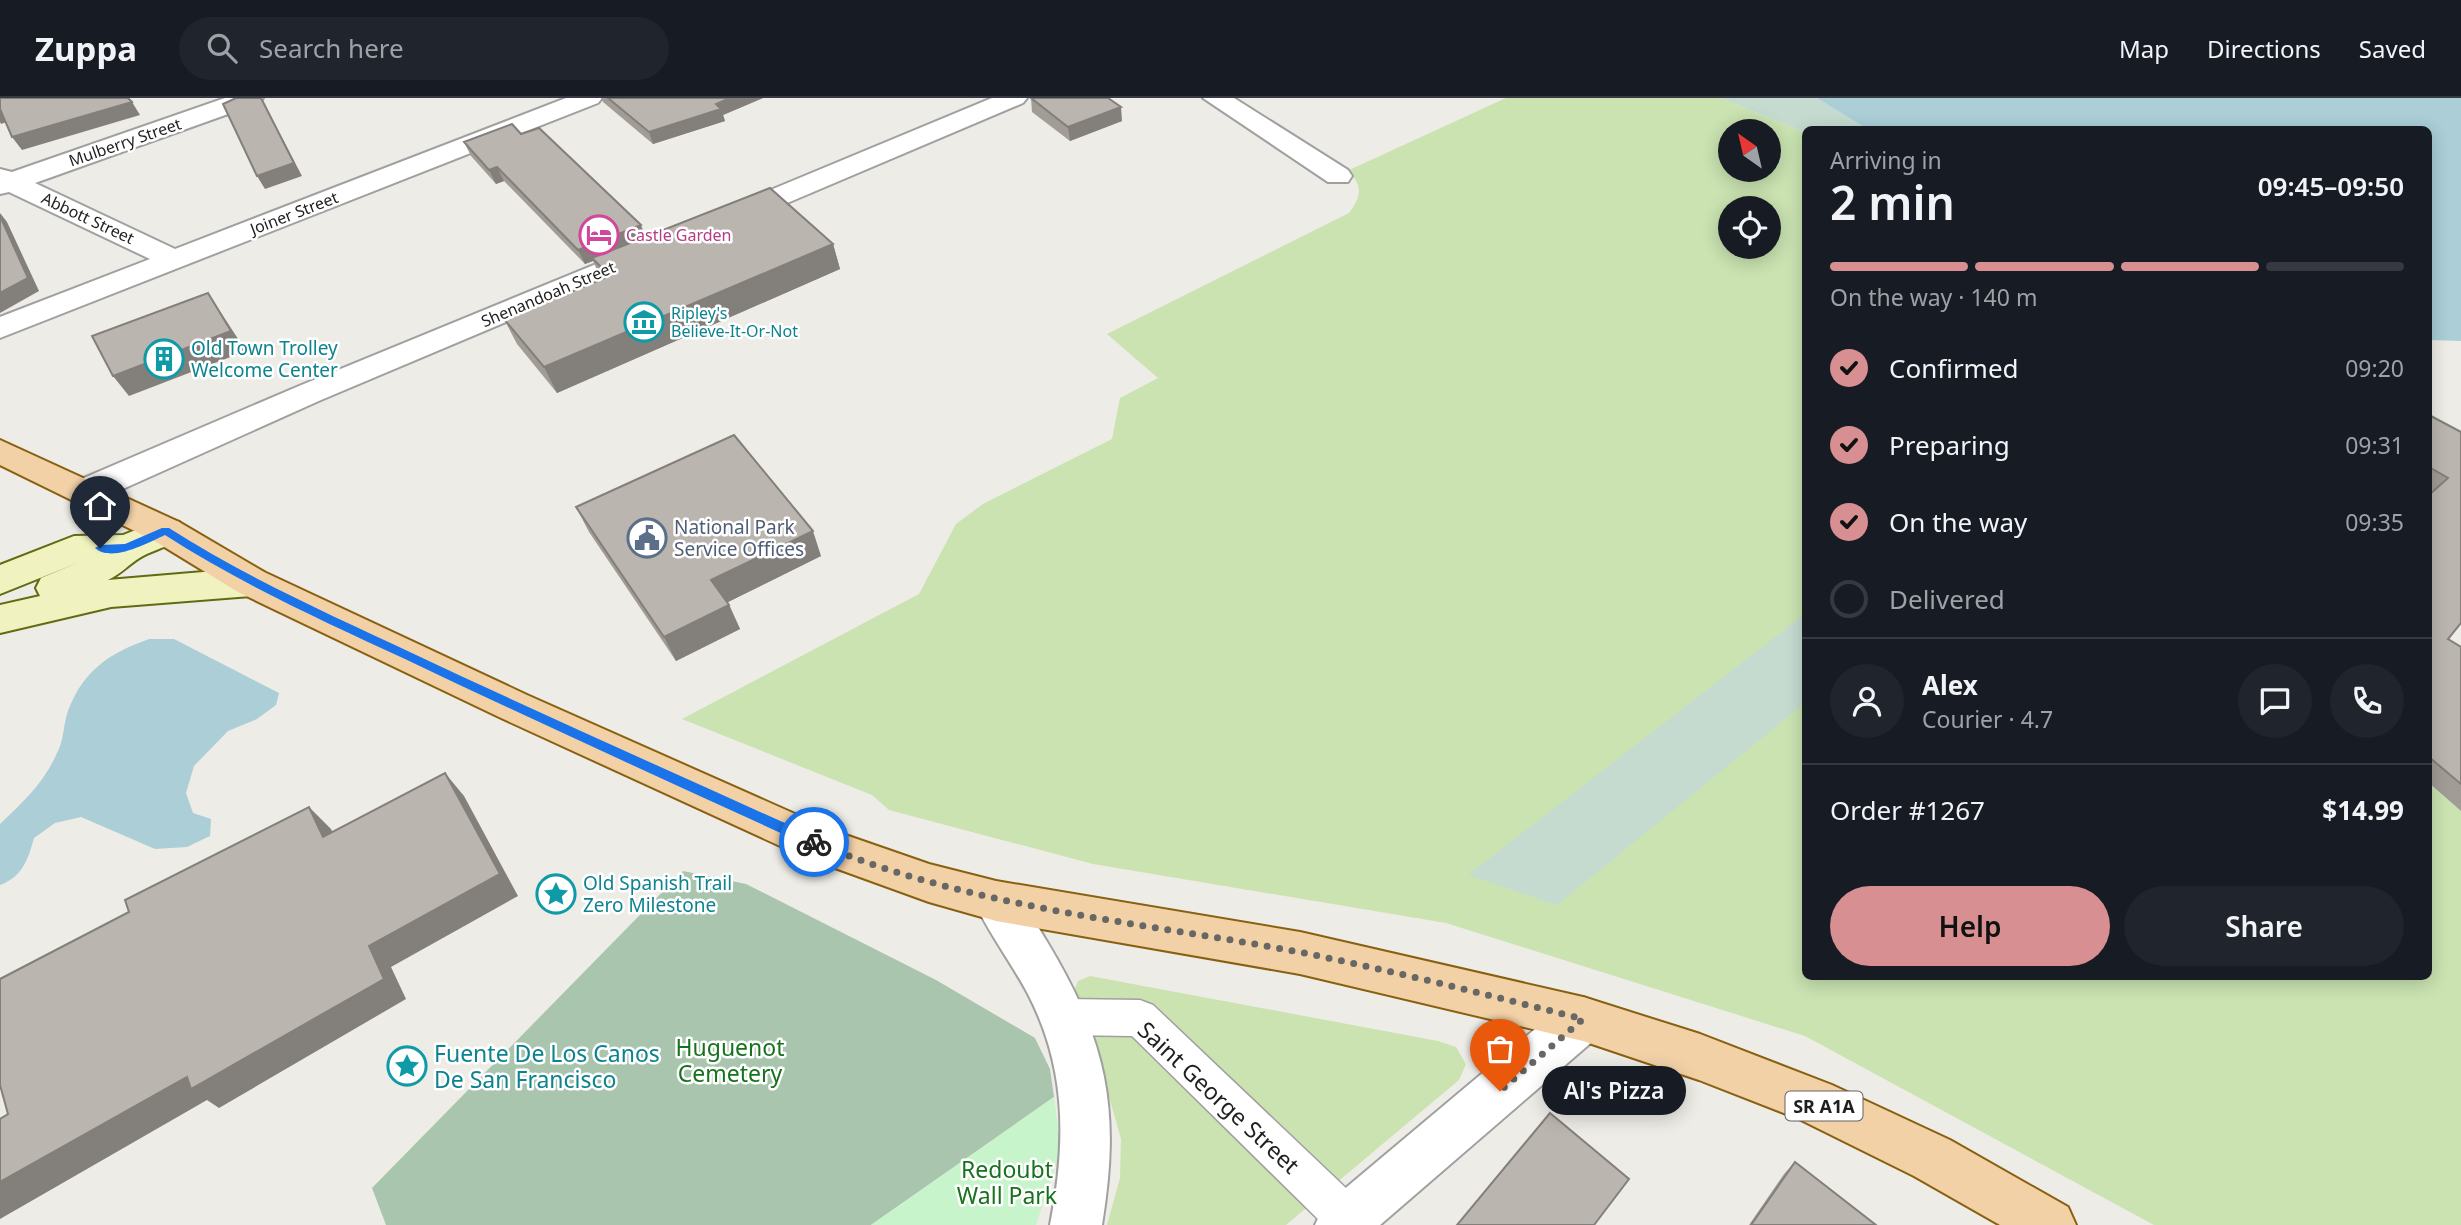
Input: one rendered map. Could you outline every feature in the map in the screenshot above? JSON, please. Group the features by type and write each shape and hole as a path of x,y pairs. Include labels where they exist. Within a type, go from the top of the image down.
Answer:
{"main road":[{"name":"SR A1A","path":"0,451 166,531 251,582 513,706 817,843 929,883 996,901 1300,953 1583,1019 1700,1056 1815,1102 1932,1158 2050,1225"},
{"path":"0,611 108,565 127,548 166,531"},
{"path":"0,580 74,549 127,548"},
{"path":"0,619 111,593 251,582"}],"street":[{"name":"Mulberry Street","path":"3,182 250,98"},
{"name":"Joiner Street","path":"0,328 176,260 552,104 589,98"},
{"name":"Shenandoah Street","path":"83,492 310,393 1014,98"},
{"path":"1216,98 1338,176"},
{"name":"Abbott Street","path":"3,182 42,195 176,260"},
{"path":"996,901 1051,988 1064,1017 1086,1100 1089,1139 1086,1180 1076,1225"},
{"name":"Saint George Street","path":"1064,1017 1140,1018 1348,1223"},
{"path":"1348,1223 1583,1019"}],"green space":[{"path":"1506,98 1721,98 1772,119 1718,119 1718,182 1782,182 1782,123 1802,131 1802,980 2432,980 2432,786 2461,811 2461,1225 2154,1225 1805,1036 1446,923 1093,864 889,810 872,795 682,719 919,594 956,524 983,504 1112,439 1120,398 1158,378 1107,334 1349,213 1358,196 1356,181 1347,171"},
{"path":"1721,98 1817,98 1862,126 1802,126 1802,131 1782,123 1782,119 1772,119"},
{"path":"1802,616 1802,705 1557,905 1468,875"},
{"name":"Huguenot Cemetery","path":"683,871 746,884 936,980 1035,1038 1050,1069 1054,1097 871,1225 386,1225 372,1188"},
{"path":"1090,976 1438,1041 1456,1047 1466,1064 1459,1080 1286,1225 1107,1225 1120,1178 1121,1139 1093,1040 1072,995 1078,981"},
{"name":"Redoubt Wall Park","path":"1054,1097 1061,1149 1036,1225 871,1225"}],"water":[{"path":"1817,98 2461,98 2461,341 2432,340 2432,126 1862,126"},
{"path":"149,639 174,639 279,693 276,705 257,719 228,731 194,766 186,793 193,813 211,819 210,836 187,847 155,849 81,817 55,823 34,838 23,867 8,882 0,885 0,824 32,792 52,764 74,697 99,665 122,650"}],"building":[{"path":"0,98 128,98 132,102 12,137 0,109"},
{"path":"236,98 261,98 294,163 257,176 223,104"},
{"path":"608,98 730,98 716,104 721,109 649,132"},
{"path":"1031,98 1108,98 1121,107 1068,127"},
{"path":"512,124 521,134 539,128 641,225 578,250 497,167 489,170 464,142"},
{"path":"770,188 833,244 544,367 504,319 610,276 592,258"},
{"path":"0,216 28,278 0,293"},
{"path":"208,293 231,331 113,376 92,336"},
{"path":"2432,417 2461,432 2461,623 2448,639 2461,647 2461,784 2432,760 2432,492 2448,478 2432,469"},
{"name":"National Park Service Offices","path":"734,435 813,531 711,580 729,605 664,637 576,507"},
{"path":"445,773 500,874 369,946 384,979 191,1089 187,1077 0,1182 0,1119 8,1114 0,1085 0,979 129,912 125,900 309,807 323,837"},
{"path":"1550,1113 1629,1179 1594,1225 1457,1225"},
{"path":"1795,1162 1876,1225 1751,1225"}],"way so far":[{"path":"814,842 929,883 996,901 1300,953 1583,1019 1500,1091"}],"place":[{"name":"Castle Garden","path":"599,235"},
{"name":"Ripley's Believe-It-Or-Not","path":"644,322"},
{"name":"Old Town Trolley Welcome Center","path":"164,359"},
{"name":"National Park Service Offices","path":"647,538"},
{"name":"Old Spanish Trail Zero Milestone","path":"556,894"},
{"name":"Fuente De Los Canos De San Francisco","path":"407,1066"},
{"name":"Al's Pizza","path":"1500,1091"}],"route":[{"path":"100,548 127,548 166,531 251,582 513,706 814,842"}]}
